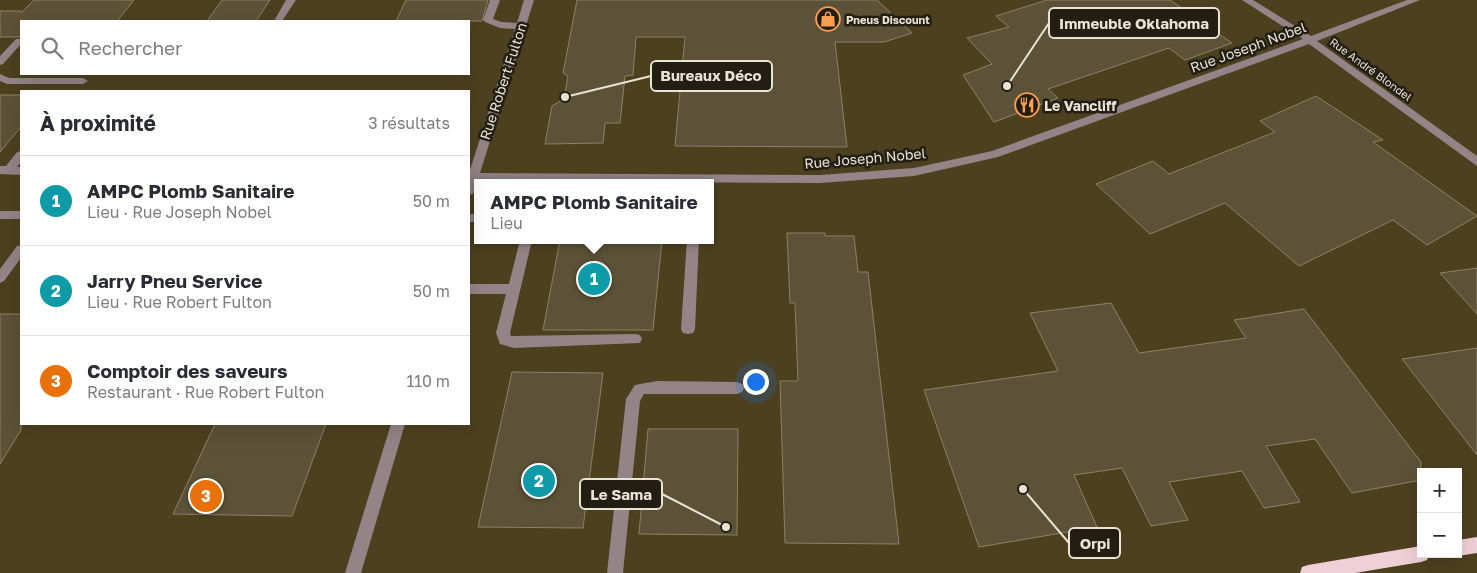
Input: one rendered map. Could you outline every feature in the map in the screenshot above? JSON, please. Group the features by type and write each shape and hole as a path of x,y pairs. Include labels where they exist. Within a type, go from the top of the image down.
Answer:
{"main road":[{"path":"1462,547 1477,545"},
{"path":"1308,573 1417,555"}],"street":[{"path":"279,20 291,0"},
{"path":"495,0 488,20 500,25 521,26"},
{"name":"Rue Robert Fulton","path":"471,177 529,0"},
{"name":"Rue André Blondel","path":"1247,0 1310,40 1477,162"},
{"name":"Rue Joseph Nobel","path":"471,177 820,179 914,172 994,154 1415,0"},
{"path":"0,62 19,41"},
{"path":"0,78 6,82 86,77"},
{"path":"75,90 86,77"},
{"path":"4,170 20,156"},
{"path":"4,170 20,171"},
{"path":"0,215 20,215"},
{"path":"525,244 503,333 505,340 514,343 635,339"},
{"path":"688,329 693,244"},
{"path":"0,278 20,250"},
{"path":"470,289 514,289"},
{"path":"615,573 633,399 640,389 657,387 737,388"},
{"path":"353,573 398,425"}],"shaded area":[{"path":"0,0 1477,0 1477,573 0,573"}],"building":[{"path":"34,0 134,0 118,20 20,20 20,37 0,37 0,11 21,11 21,13"},
{"path":"222,0 270,0 257,20 208,20"},
{"path":"406,0 488,0 482,21 396,20"},
{"path":"577,0 877,0 912,33 884,42 835,42 847,147 675,146 685,37 636,37 633,75 625,76 620,123 605,123 603,143 545,144 552,106 564,99 568,76 563,73"},
{"path":"1047,0 1170,0 1232,43 1185,60 1169,48 1048,89 1058,98 994,122 963,75 992,64 967,38 1009,27 996,16"},
{"path":"0,95 20,95 20,128 0,152"},
{"path":"1316,96 1383,140 1373,142 1477,216 1427,245 1393,220 1299,266 1225,203 1150,234 1096,184 1153,161 1169,174 1275,132 1260,121"},
{"path":"787,233 825,233 825,236 854,236 858,272 868,272 899,544 785,543 780,381 798,381 795,303 790,303"},
{"path":"559,244 662,244 653,330 543,330"},
{"path":"1477,268 1477,314 1440,273"},
{"path":"1111,303 1139,353 1246,338 1234,320 1304,309 1421,462 1421,468 1417,468 1417,481 1352,493 1315,439 1266,446 1300,502 1264,508 1242,471 1169,482 1188,520 1151,526 1122,468 1074,475 1097,527 979,547 924,390 1058,371 1030,313"},
{"path":"0,314 20,314 21,430 0,464"},
{"path":"1477,348 1477,455 1402,359"},
{"path":"512,372 603,373 583,528 478,527"},
{"path":"215,425 326,425 292,516 173,514"},
{"path":"648,429 738,429 737,535 639,534"}],"place":[{"name":"Pneus Discount","path":"828,19"},
{"name":"Immeuble Oklahoma","path":"1007,86"},
{"name":"Bureaux Déco","path":"565,97"},
{"name":"Le Vancliff","path":"1027,105"},
{"name":"AMPC Plomb Sanitaire","path":"594,279"},
{"name":"Jarry Pneu Service","path":"539,481"},
{"name":"Orpi","path":"1023,489"},
{"name":"Comptoir des saveurs","path":"206,496"},
{"name":"Le Sama","path":"726,527"}]}
